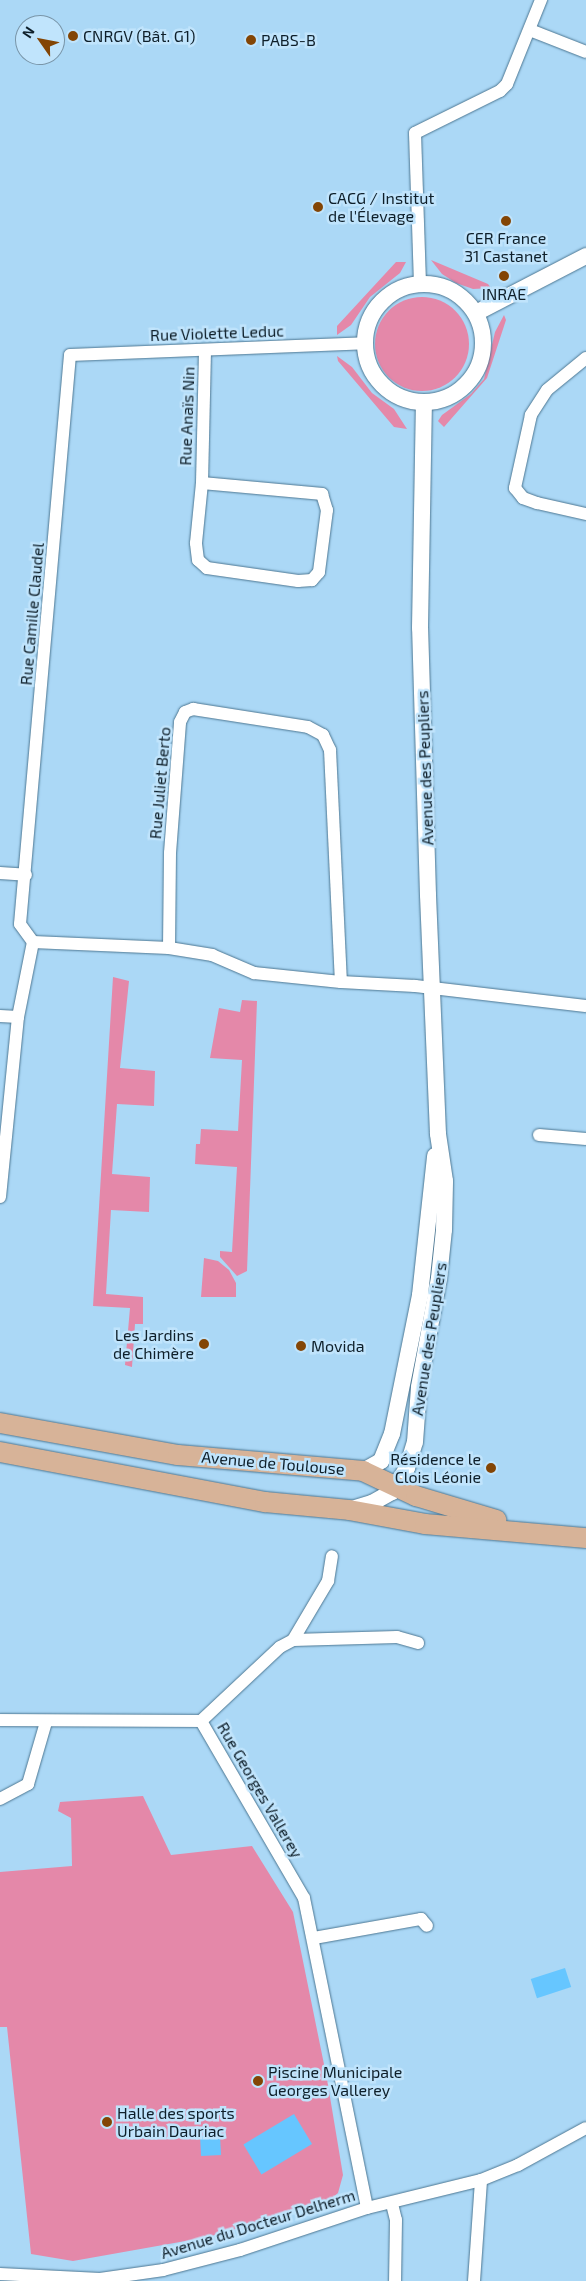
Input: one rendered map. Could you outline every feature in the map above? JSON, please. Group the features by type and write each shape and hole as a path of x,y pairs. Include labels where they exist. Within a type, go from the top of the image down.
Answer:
{"main road":[{"name":"Avenue de Toulouse","path":"0,1423 178,1456 380,1478 453,1509 538,1532"},
{"name":"Avenue de Toulouse","path":"0,1452 264,1502 349,1510 425,1524 538,1532 586,1538"}],"street":[{"path":"420,284 415,133 500,91 507,84 541,0"},
{"path":"530,30 586,52"},
{"path":"476,313 586,256"},
{"path":"420,284 435,284 461,296 476,313 482,330 483,350 477,369 454,394 424,402 400,397 385,387 371,370 365,343 370,319 382,301 396,290 420,284"},
{"name":"Rue Violette Leduc","path":"70,355 365,343"},
{"name":"Rue Anaïs Nin","path":"202,483 322,494 328,510 319,572 312,580 298,582 207,568 198,560 196,543 202,483 205,350"},
{"name":"Rue Camille Claudel","path":"32,942 20,924 26,875 70,355"},
{"path":"586,358 547,390 538,402 531,415 515,488 524,498 537,503 586,514"},
{"name":"Avenue des Peupliers","path":"380,1478 407,1468 415,1442 419,1387 439,1278 445,1181 438,1134 431,988 420,628 424,402"},
{"name":"Rue Juliet Berto","path":"169,948 170,853 180,722 185,712 193,709 308,727 323,735 330,750 341,982"},
{"path":"0,873 26,875"},
{"path":"0,1197 18,1017 32,942 169,948 212,955 254,973 341,982 431,988 586,1006"},
{"path":"0,1016 18,1017"},
{"name":"Avenue des Peupliers","path":"380,1478 392,1434 420,1295 438,1134"},
{"path":"539,1135 586,1139"},
{"path":"349,1510 380,1478 394,1518"},
{"name":"Rue Georges Vallerey","path":"332,1556 328,1581 292,1640 273,1653 201,1721 304,1898 314,1938 366,2208"},
{"path":"292,1640 397,1637 418,1643"},
{"path":"0,1720 46,1722 201,1721"},
{"path":"0,1798 28,1784 46,1722"},
{"path":"314,1938 421,1919 427,1926"},
{"name":"Avenue du Docteur Delherm","path":"0,2274 84,2279 163,2270 240,2250 366,2208 392,2204 481,2180 518,2166 586,2128"},
{"path":"474,2281 481,2180"},
{"path":"392,2204 396,2220 395,2281"}],"shaded area":[{"path":"431,260 488,284 491,288 473,289 456,283 442,274"},
{"path":"396,262 406,262 400,273 370,297 351,325 337,335 337,326"},
{"path":"413,297 431,297 456,310 466,326 469,344 466,362 456,378 431,391 413,391 388,378 375,353 375,335 388,310"},
{"path":"504,315 506,320 487,378 444,427 438,421 442,415 471,394 484,379 495,332"},
{"path":"337,356 352,367 372,393 394,409 407,429 394,427 338,361"},
{"path":"113,977 129,981 120,1068 155,1071 154,1106 117,1104 112,1174 150,1177 149,1212 111,1210 106,1294 143,1297 143,1324 135,1324 132,1367 125,1365 130,1308 93,1306"},
{"path":"242,1000 257,1001 247,1271 237,1276 220,1257 220,1251 232,1252 237,1167 195,1164 196,1144 200,1144 201,1129 238,1131 242,1060 210,1058 219,1008 240,1012"},
{"path":"204,1258 218,1261 229,1270 236,1283 236,1297 201,1297"},
{"path":"143,1796 171,1855 252,1846 293,1912 327,2079 343,2175 338,2193 328,2202 208,2237 73,2261 31,2254 7,2027 0,2027 0,1872 72,1866 71,1818 58,1811 60,1802"}],"water":[{"path":"565,1968 571,1987 537,1998 531,1979"},
{"path":"294,2114 312,2144 261,2174 243,2144"},
{"path":"220,2135 221,2155 201,2156 200,2136"}],"place":[{"name":"CNRGV (Bât. G1)","path":"73,36"},
{"name":"PABS-B","path":"251,40"},
{"name":"CACG / Institut de l'Élevage","path":"318,207"},
{"name":"CER France 31 Castanet","path":"506,221"},
{"name":"INRAE","path":"504,276"},
{"name":"Les Jardins de Chimère","path":"204,1344"},
{"name":"Movida","path":"301,1346"},
{"name":"Résidence le Clois Léonie","path":"491,1468"},
{"name":"Piscine Municipale Georges Vallerey","path":"258,2081"},
{"name":"Halle des sports Urbain Dauriac","path":"107,2122"}]}
